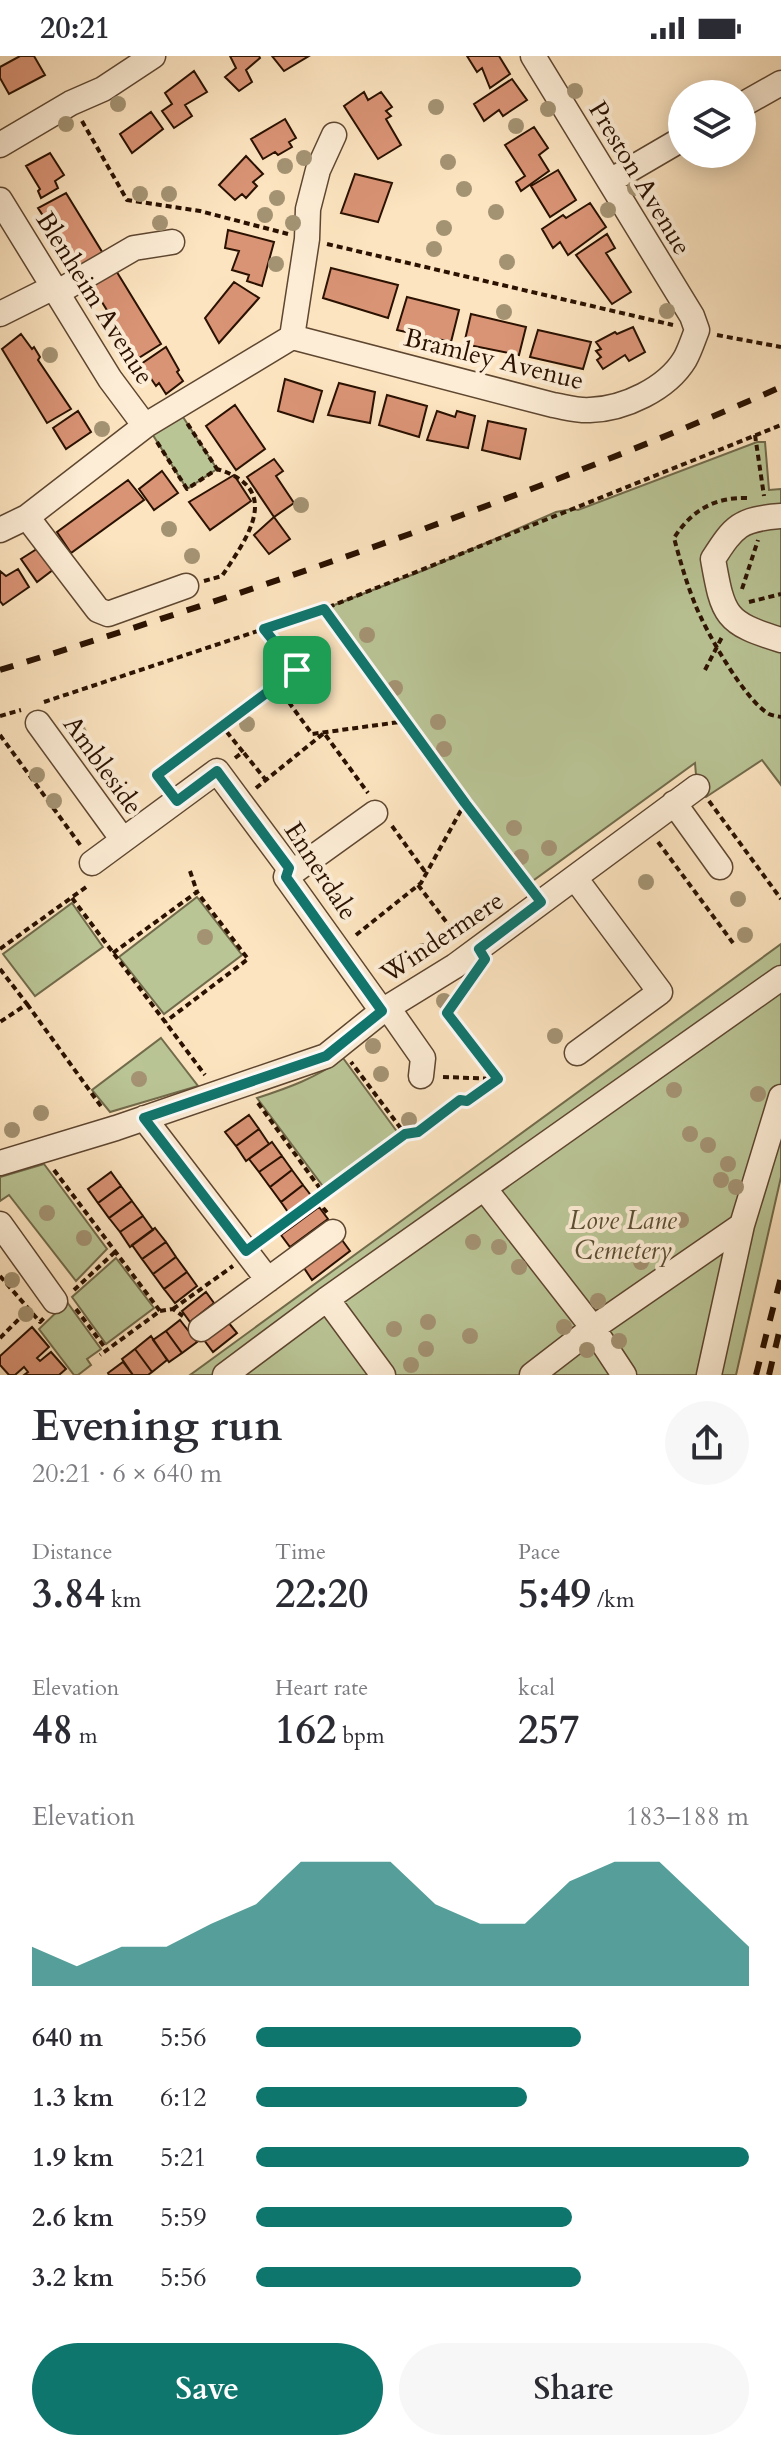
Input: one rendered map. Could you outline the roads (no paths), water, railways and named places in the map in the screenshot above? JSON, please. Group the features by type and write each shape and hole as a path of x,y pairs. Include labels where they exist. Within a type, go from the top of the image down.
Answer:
{"street":[{"path":"0,145 71,103 103,89 153,56"},
{"name":"Preston Avenue","path":"533,56 692,316 697,330"},
{"path":"756,97 781,83"},
{"path":"0,530 27,517 146,426 292,337 307,239 308,209 318,170 334,135"},
{"path":"610,181 668,147"},
{"name":"Blenheim Avenue","path":"0,200 110,379 146,426"},
{"path":"1,320 134,248 172,242"},
{"name":"Bramley Avenue","path":"292,337 553,405 588,411 636,400 661,384 683,361 697,330"},
{"path":"27,517 98,610 108,614 186,586"},
{"path":"772,517 746,522 730,532 713,559 719,593 731,618 743,627 781,640"},
{"name":"Ambleside","path":"37,710 123,840"},
{"name":"Ennerdale","path":"123,840 217,771 289,868 286,877 423,1058 421,1076"},
{"name":"Windermere","path":"0,1163 116,1128 326,1056 385,1010 462,973 541,902 697,787"},
{"path":"674,803 720,867"},
{"path":"286,877 378,811"},
{"path":"93,862 123,840"},
{"path":"575,878 667,1001 577,1053"},
{"path":"225,1375 327,1299 781,978"},
{"path":"709,1375 742,1225 781,1097"},
{"path":"144,1118 268,1280"},
{"path":"484,1188 593,1328 624,1375"},
{"path":"0,1224 59,1302"},
{"path":"532,1375 593,1328 742,1225"},
{"path":"201,1329 333,1232"},
{"path":"327,1299 383,1375"}],"railway":[{"path":"0,670 296,574 492,504 781,387"},
{"path":"756,1375 781,1277"},
{"path":"769,1375 781,1324"}],"park label":[{"name":"Love Lane Cemetery","path":"623,1235"}]}
